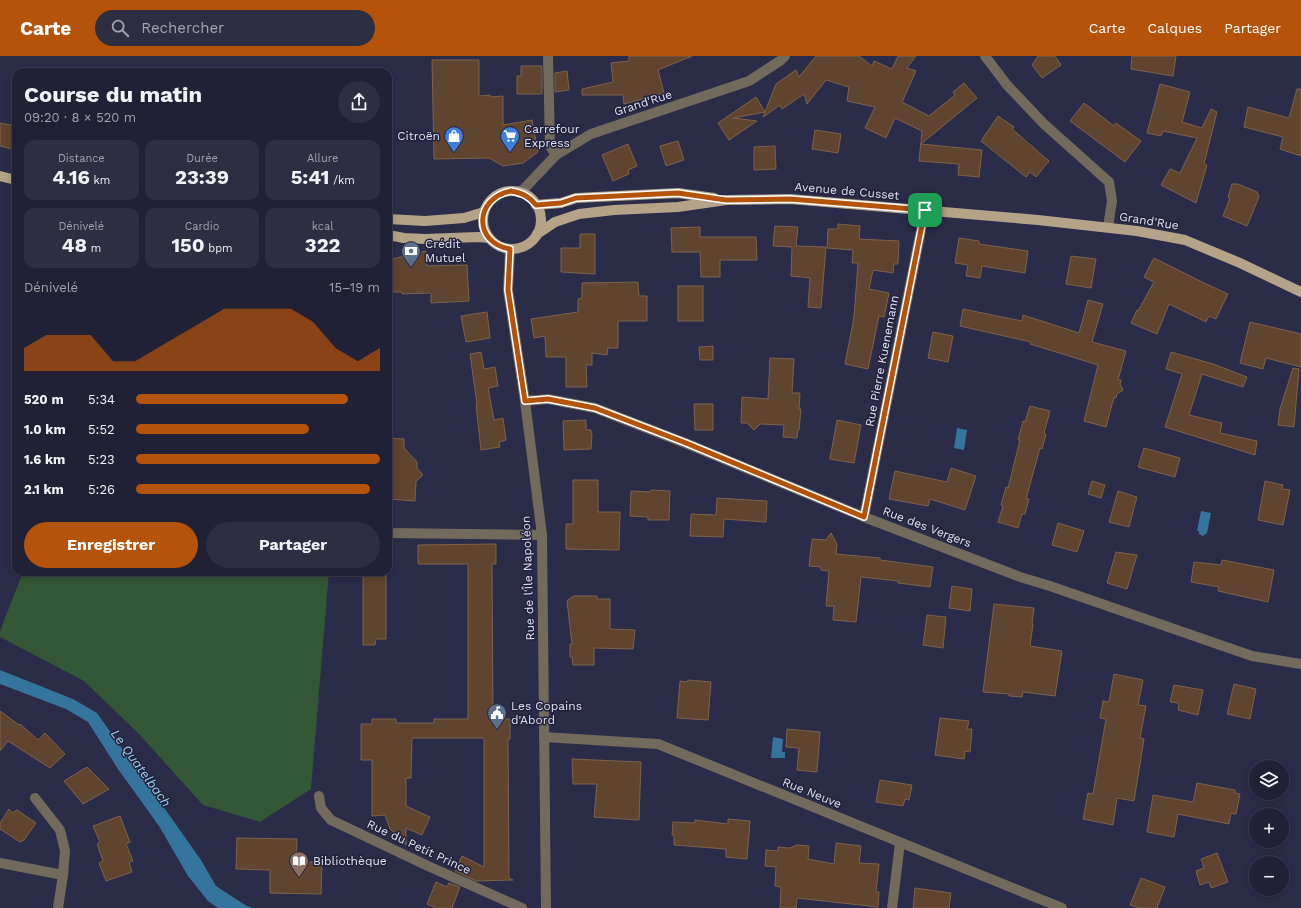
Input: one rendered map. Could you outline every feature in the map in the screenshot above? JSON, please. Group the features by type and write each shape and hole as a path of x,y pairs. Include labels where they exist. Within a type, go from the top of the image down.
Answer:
{"main road":[{"path":"0,176 12,179"},
{"path":"511,191 520,192 532,199 536,205 540,219 540,226 533,240 526,245 510,249 502,248 489,238 483,221 484,212 494,197 511,191"},
{"name":"Avenue de Cusset","path":"536,205 561,203 576,198 678,193 726,200"},
{"name":"Avenue de Cusset","path":"537,234 555,222 579,214 614,210 678,208 726,200 790,199 1038,220 1108,228"},
{"path":"392,219 425,221 456,219 484,212"},
{"name":"Grand'Rue","path":"1108,228 1137,231 1185,240 1240,262 1301,292"},
{"path":"392,236 404,238 478,236 489,238"}],"street":[{"path":"548,56 550,146 556,155"},
{"name":"Grand'Rue","path":"520,192 556,155 590,134 749,81 785,56"},
{"name":"Grand'Rue","path":"985,56 1007,85 1044,124 1109,182 1112,201 1108,228"},
{"name":"Rue Pierre Kuenemann","path":"864,517 925,210"},
{"name":"Rue de l'Île Napoléon","path":"510,249 508,290 525,401 542,535 546,908"},
{"name":"Rue des Vergers","path":"525,401 548,399 595,408 686,443 864,517 1020,577 1252,656 1301,664"},
{"path":"392,533 542,535"},
{"name":"Rue Neuve","path":"544,737 658,744 1062,908"},
{"name":"Rue du Petit Prince","path":"319,796 321,808 331,820 522,908"},
{"path":"35,798 60,830 65,851 58,908"},
{"path":"892,908 900,843"},
{"path":"0,863 63,875"}],"green space":[{"path":"21,576 329,576 311,789 260,822 203,805 139,734 84,681 0,637 0,631"}],"water":[{"path":"957,428 967,430 964,450 954,448"},
{"path":"1201,511 1211,513 1207,533 1203,536 1199,534 1199,531 1197,531"},
{"path":"0,670 73,699 97,713 201,860 216,886 252,908 218,908 208,901 188,876 159,826 118,769 88,722 66,709 0,684"},
{"path":"773,737 783,739 782,752 785,752 785,758 771,758"}],"building":[{"path":"629,56 692,56 658,70 664,93 624,104 623,95 582,95 582,89 613,82 611,63 629,61"},
{"path":"816,56 859,56 872,66 874,61 892,69 898,56 916,56 907,68 916,71 902,102 929,116 955,95 953,92 964,83 977,98 921,144 982,150 979,177 958,175 959,164 919,161 922,131 895,118 886,138 865,128 875,107 847,101 849,87 826,80 807,104 804,94 782,109 780,105 763,117 776,84 796,70 799,77"},
{"path":"1038,56 1055,56 1061,65 1042,78 1032,65"},
{"path":"1132,56 1176,56 1173,76 1131,69"},
{"path":"432,60 479,60 479,96 503,96 503,125 532,120 538,152 523,163 503,166 489,158 434,159"},
{"path":"521,66 542,66 542,94 517,94 517,76 521,76"},
{"path":"567,71 569,90 555,92 555,73"},
{"path":"1160,84 1190,92 1182,122 1202,128 1211,109 1217,112 1204,164 1207,165 1196,203 1161,185 1170,169 1180,173 1197,138 1163,131 1161,136 1147,133"},
{"path":"1297,89 1301,89 1301,156 1280,149 1283,137 1244,127 1248,107 1289,118"},
{"path":"756,97 765,112 733,118 757,121 729,140 718,123"},
{"path":"1084,103 1114,126 1116,123 1141,141 1125,162 1070,121"},
{"path":"998,116 1014,127 1012,129 1049,161 1036,177 1030,172 1026,177 981,141"},
{"path":"0,123 12,125 12,149 0,146"},
{"path":"815,130 841,134 838,153 812,149"},
{"path":"678,141 684,160 666,166 660,146"},
{"path":"628,144 637,166 628,170 629,174 613,181 602,155"},
{"path":"775,146 776,169 754,170 754,147"},
{"path":"1232,184 1238,184 1257,192 1259,197 1247,226 1223,216 1230,198 1228,197"},
{"path":"838,224 860,226 859,239 899,241 898,264 894,264 893,273 873,270 869,289 889,293 884,317 879,316 868,369 845,364 854,317 858,263 852,263 853,250 827,248 828,229 838,229"},
{"path":"775,226 798,227 796,246 826,247 821,308 808,307 810,278 791,276 792,247 773,246"},
{"path":"700,227 700,237 756,237 757,260 720,260 720,277 701,277 700,252 672,252 671,228"},
{"path":"580,234 595,234 595,274 561,272 561,248 580,248"},
{"path":"959,238 979,241 979,244 1028,251 1025,273 982,266 980,278 966,276 968,265 955,263"},
{"path":"426,251 427,266 467,265 469,301 431,303 431,293 402,294 402,292 392,292 392,259"},
{"path":"1071,256 1096,259 1091,288 1066,284"},
{"path":"1154,258 1228,294 1216,319 1209,316 1206,322 1169,304 1157,334 1131,323 1154,282 1144,277"},
{"path":"638,282 639,296 647,296 647,321 618,321 618,348 608,348 607,355 592,353 592,365 586,365 587,387 566,387 566,357 546,357 545,336 534,338 531,319 578,312 578,299 582,298 582,283"},
{"path":"678,286 703,286 703,321 678,321"},
{"path":"1088,300 1103,304 1092,342 1126,351 1118,380 1121,380 1120,384 1123,390 1117,394 1116,398 1114,397 1106,427 1084,421 1098,365 1030,344 1031,342 960,326 963,309 1022,321 1023,315 1079,333"},
{"path":"487,312 490,338 466,342 461,316"},
{"path":"1250,322 1301,334 1301,367 1266,358 1263,369 1240,363"},
{"path":"933,332 953,336 948,362 928,358"},
{"path":"713,346 713,360 700,360 699,347"},
{"path":"481,352 484,369 495,367 498,386 488,388 494,420 503,418 506,440 499,442 500,447 481,450 477,404 470,354"},
{"path":"1171,352 1213,364 1247,377 1243,387 1202,374 1189,415 1222,423 1220,433 1257,441 1255,455 1165,427 1182,374 1166,369"},
{"path":"770,358 794,359 792,393 800,393 799,409 801,409 797,438 783,437 784,425 760,424 754,430 747,423 741,423 742,397 768,399"},
{"path":"1293,368 1299,369 1294,427 1278,425 1280,409"},
{"path":"694,404 713,404 713,430 695,430"},
{"path":"1030,406 1050,411 1044,433 1046,434 1042,449 1040,448 1026,499 1029,499 1025,514 1022,514 1018,528 998,522 1003,506 1001,505 1006,487 1008,488 1020,440 1018,440 1023,421 1025,422"},
{"path":"586,420 586,430 591,430 592,433 591,449 564,450 563,421"},
{"path":"837,420 861,425 854,463 830,459"},
{"path":"392,438 404,439 404,448 417,462 417,468 423,475 416,481 415,501 392,499"},
{"path":"1144,448 1180,458 1175,477 1138,467"},
{"path":"951,468 976,476 965,510 930,499 928,506 889,499 895,471 947,482"},
{"path":"573,480 598,480 598,512 620,512 619,550 566,549 566,524 573,524"},
{"path":"1092,481 1105,485 1101,498 1088,494"},
{"path":"1265,481 1283,485 1282,489 1290,490 1283,525 1258,520"},
{"path":"651,490 670,491 669,520 648,520 648,517 630,516 631,491 650,492"},
{"path":"1118,491 1137,497 1129,527 1109,522"},
{"path":"717,498 767,501 766,522 724,519 723,537 690,536 691,514 716,515"},
{"path":"1058,523 1084,531 1077,552 1052,545"},
{"path":"831,533 837,544 836,554 880,558 880,560 933,567 930,587 898,583 898,581 861,577 856,622 833,620 834,606 826,606 829,571 821,570 821,567 809,566 812,539 826,540"},
{"path":"496,544 496,564 492,564 493,719 510,719 510,739 508,739 509,878 513,880 476,881 455,871 462,856 484,867 484,738 412,738 411,778 406,778 406,806 430,817 422,835 406,828 406,845 390,829 385,815 372,816 372,760 361,760 361,724 372,724 372,719 396,719 396,723 434,723 434,719 468,719 468,564 418,564 418,545"},
{"path":"1116,552 1137,555 1127,589 1107,583"},
{"path":"1222,560 1274,570 1268,602 1218,591 1219,587 1191,582 1194,562 1221,565"},
{"path":"363,576 386,576 386,639 376,639 375,645 363,645"},
{"path":"952,586 972,589 970,611 949,608"},
{"path":"573,596 597,596 597,599 610,599 610,629 635,630 633,649 594,648 594,665 573,665 572,657 570,657 570,644 572,644 567,601"},
{"path":"994,604 1034,608 1030,646 1062,651 1055,696 1023,692 1022,697 1009,696 1009,694 983,692"},
{"path":"927,615 946,617 943,648 923,645"},
{"path":"1114,674 1143,680 1138,705 1146,706 1140,738 1144,739 1134,801 1117,798 1113,825 1083,819 1088,793 1093,794 1106,719 1100,718 1103,701 1109,702"},
{"path":"688,680 711,682 708,720 677,718 680,681 687,682"},
{"path":"1234,684 1256,689 1250,719 1227,714"},
{"path":"1174,685 1203,690 1198,715 1178,710 1179,703 1170,702"},
{"path":"0,711 19,725 20,724 38,740 45,733 65,754 50,768 8,741 0,751"},
{"path":"940,718 969,721 967,729 972,729 970,752 965,751 964,759 935,755"},
{"path":"787,729 820,732 817,772 797,770 799,748 786,747"},
{"path":"572,759 641,762 639,820 594,817 597,784 573,784"},
{"path":"87,767 109,789 83,804 64,781"},
{"path":"880,780 912,785 909,800 905,799 903,806 876,802"},
{"path":"1197,783 1235,790 1235,793 1240,794 1236,814 1231,813 1229,824 1178,814 1174,837 1147,832 1153,795 1193,802"},
{"path":"9,809 12,813 17,810 36,823 24,840 20,842 0,829 0,823"},
{"path":"120,816 130,842 126,844 133,861 129,862 132,872 106,881 99,863 103,861 97,844 100,842 93,826"},
{"path":"728,819 750,821 747,859 726,857 726,849 674,845 674,835 672,835 673,822 695,823 695,820 728,824"},
{"path":"237,838 297,839 296,862 322,862 321,894 270,893 270,870 236,869"},
{"path":"836,843 861,846 859,863 879,864 876,892 879,892 878,907 797,898 796,908 780,908 781,887 775,886 776,867 765,866 766,850 778,851 778,847 790,848 797,845 809,846 808,859 834,864"},
{"path":"1217,853 1228,882 1211,888 1209,882 1200,885 1196,871 1204,868 1201,859"},
{"path":"1141,878 1165,887 1157,908 1139,908 1130,905"},
{"path":"436,882 447,887 449,883 460,887 452,908 436,908 427,904"},
{"path":"915,888 951,893 949,908 913,908"}],"place":[{"name":"Citroën","path":"454,153"},
{"name":"Carrefour Express","path":"510,153"},
{"name":"Crédit Mutuel","path":"411,268"},
{"name":"Les Copains d'Abord","path":"497,730"},
{"name":"Bibliothèque","path":"299,878"}],"route":[{"path":"511,191 520,192 532,199 536,205 561,203 576,198 678,193 726,200 790,199 925,210 864,517 686,443 595,408 548,399 525,401 508,290 510,249 502,248 489,238 483,221 484,212 488,204 494,197 502,193 511,191"}],"water label":[{"name":"Le Quatelbach","path":"141,768"}]}
